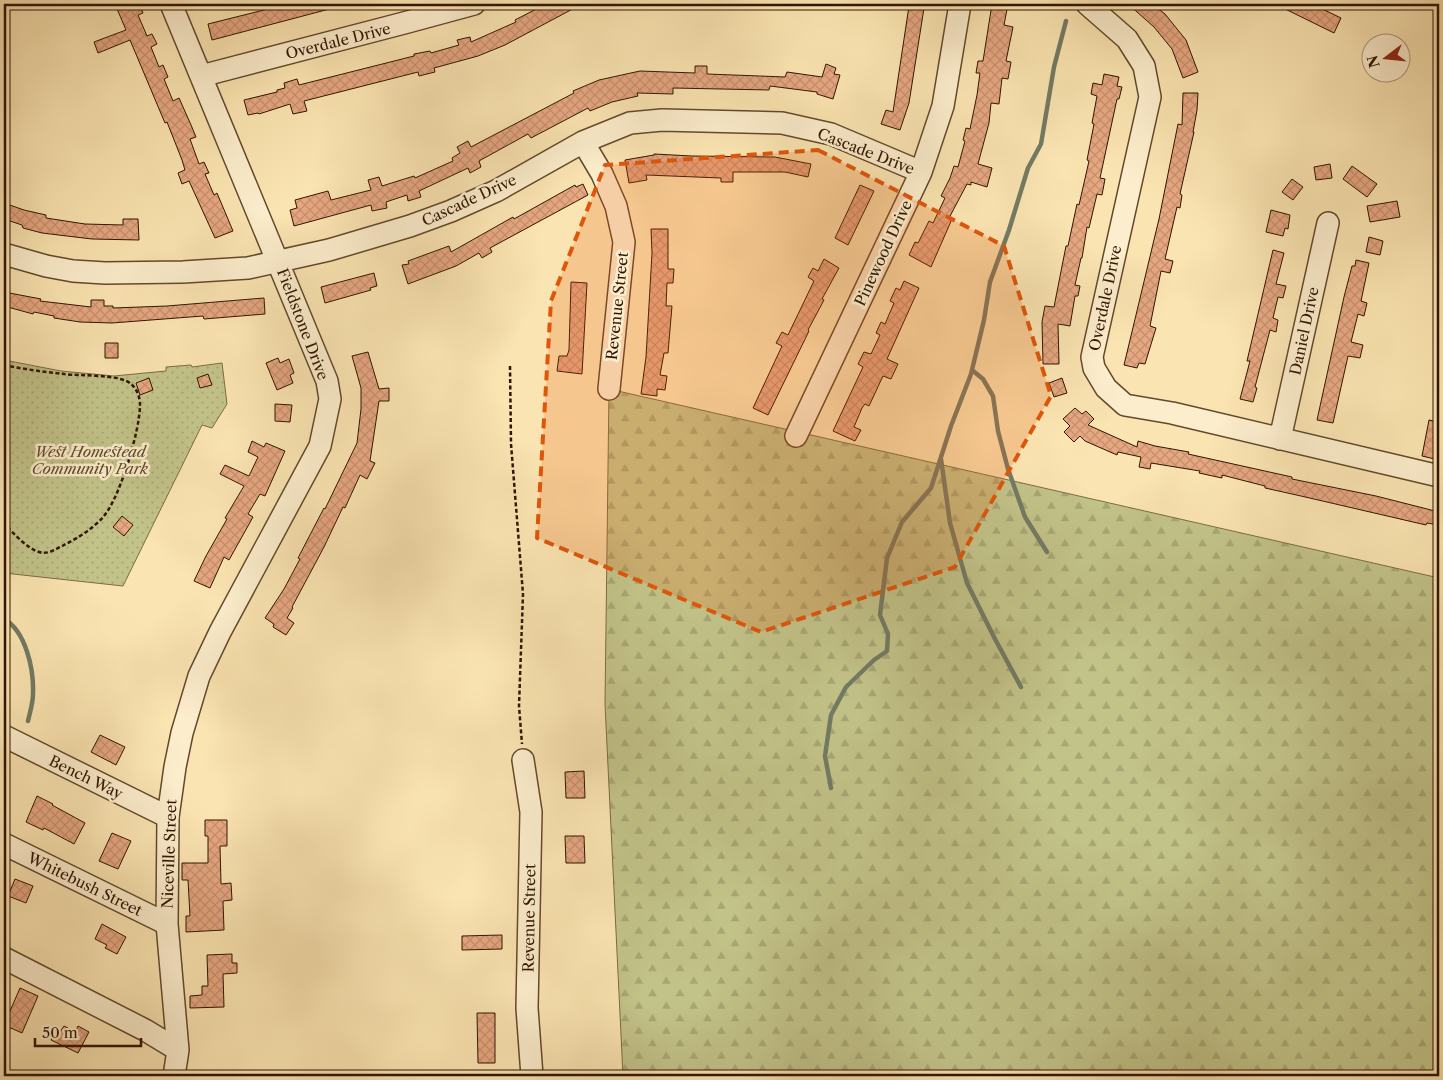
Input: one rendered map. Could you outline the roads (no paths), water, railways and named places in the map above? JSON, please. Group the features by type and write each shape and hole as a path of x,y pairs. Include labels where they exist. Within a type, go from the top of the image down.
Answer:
{"street":[{"name":"Fieldstone Drive","path":"171,4 327,381 330,399 320,446 217,639"},
{"name":"Overdale Drive","path":"201,76 474,4"},
{"name":"Pinewood Drive","path":"796,436 921,172 943,106 960,4"},
{"name":"Overdale Drive","path":"1087,4 1127,39 1144,66 1150,98 1092,357 1094,368 1106,388 1125,405 1172,413 1439,476"},
{"name":"Cascade Drive","path":"4,254 46,266 73,271 106,273 183,272 248,268 370,239 450,212 496,191 583,142 630,123 662,120 782,123 831,134 921,172"},
{"name":"Revenue Street","path":"583,142 602,174 616,206 624,242 609,389"},
{"name":"Daniel Drive","path":"1280,439 1328,223"},
{"name":"Niceville Street","path":"174,1076 178,1050 167,924 168,817 182,733 199,676 217,639"},
{"name":"Bench Way","path":"4,736 168,817"},
{"name":"Revenue Street","path":"523,760 531,812 527,1008 532,1076"},
{"name":"Whitebush Street","path":"4,844 167,924"},
{"path":"4,958 145,1030 178,1050"}],"waterway":[{"path":"831,788 825,756 831,715 846,687 874,660 887,651 888,634 880,615 887,558 902,522 931,488 951,426 971,374 984,320 990,282 1009,230 1028,168 1041,144 1054,67 1066,21"},
{"path":"972,370 983,379 993,396 998,431 1008,469 1025,517 1047,552"},
{"path":"941,459 950,523 967,583 1021,687"},
{"path":"4,619 18,632 30,663 33,694 28,721"}],"park label":[{"name":"West Homestead Community Park","path":"90,460"}]}
